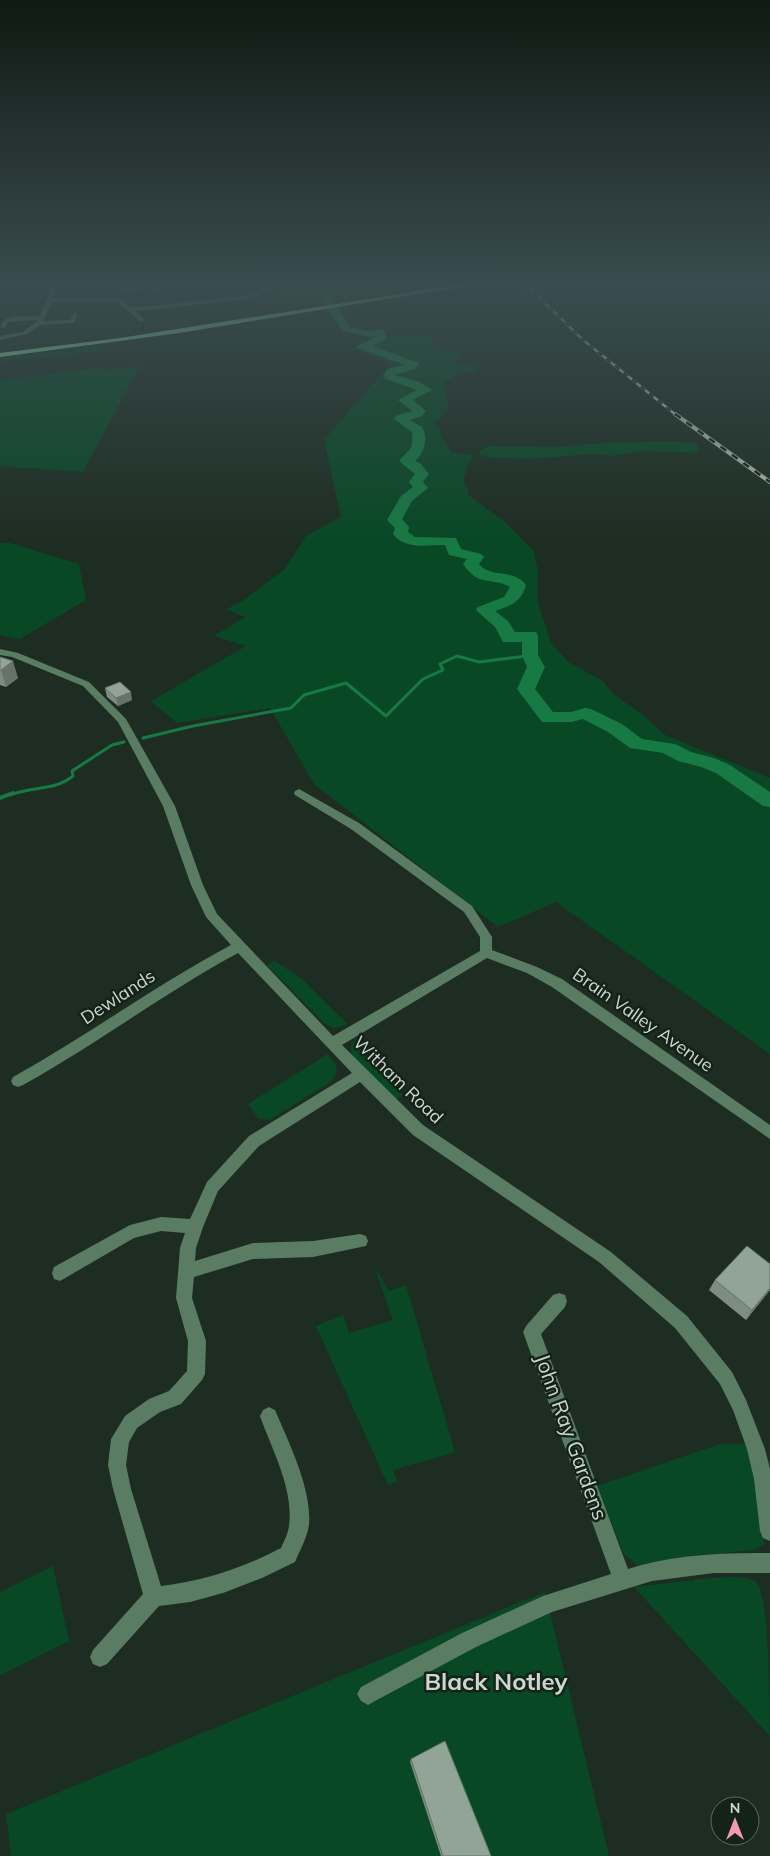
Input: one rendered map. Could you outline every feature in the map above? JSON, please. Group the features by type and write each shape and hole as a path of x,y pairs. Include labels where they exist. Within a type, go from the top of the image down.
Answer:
{"street":[{"name":"Witham Road","path":"0,652 15,655 86,684 122,721 169,806 197,885 212,917 361,1074 418,1130 605,1257 682,1322 726,1378 740,1406 756,1449 763,1479 770,1531"},
{"path":"299,793 355,826 468,909 486,937 486,954 332,1044"},
{"name":"Dewlands","path":"18,1080 54,1061 185,977 239,947"},
{"name":"Brain Valley Avenue","path":"486,954 532,970 557,983 770,1133"},
{"path":"154,1597 128,1513 117,1465 120,1439 131,1422 155,1405 175,1398 196,1374 197,1341 184,1298 188,1248 195,1227 212,1187 254,1141 361,1074"},
{"path":"60,1273 130,1232 161,1224 195,1227"},
{"path":"187,1271 253,1252 313,1249 360,1241"},
{"name":"John Ray Gardens","path":"559,1301 532,1332 623,1580"},
{"path":"100,1657 154,1597 189,1593 220,1584 256,1572 288,1555 299,1525 297,1498 286,1459 269,1416"},
{"path":"368,1694 469,1640 550,1603 652,1571 714,1563 770,1563"}],"green space":[{"path":"77,371 114,371 114,382 115,371 138,371 83,472 0,466 0,380"},
{"path":"384,371 475,371 460,373 450,378 444,384 449,408 434,424 441,429 441,435 452,453 474,455 467,467 463,481 469,489 467,494 505,522 534,551 538,572 537,600 551,642 568,662 603,681 613,694 643,715 665,735 770,778 770,1054 556,902 498,927 314,784 270,708 177,723 151,701 246,646 214,636 245,617 227,609 241,602 285,569 306,536 341,517 324,440"},
{"path":"668,441 696,443 700,453 640,451 611,456 595,454 529,459 484,457 480,455 479,451 489,446 558,447"},
{"path":"0,543 10,543 79,564 86,600 20,639 0,635"},
{"path":"275,961 302,979 348,1024 333,1028 324,1023 267,965"},
{"path":"360,1036 392,1071 402,1096 395,1100 352,1056 352,1044"},
{"path":"328,1054 337,1070 332,1081 270,1120 259,1119 248,1104"},
{"path":"374,1266 389,1291 406,1285 455,1452 393,1470 397,1481 388,1485 316,1326 343,1315 349,1333 393,1320"},
{"path":"720,1444 749,1444 758,1481 764,1544 754,1550 691,1556 638,1566 624,1554 597,1486"},
{"path":"53,1566 69,1641 0,1675 0,1592"},
{"path":"711,1578 746,1578 756,1582 761,1591 767,1629 770,1736 634,1587"},
{"path":"545,1592 609,1856 11,1856 6,1814"}],"building":[{"path":"0,657 13,661 0,670"},
{"path":"120,682 131,692 116,698 105,688"},
{"path":"747,1246 770,1264 770,1288 752,1310 715,1280"},
{"path":"445,1741 491,1856 443,1856 411,1759"}],"waterway":[{"path":"394,371 389,374 390,377 416,384 426,390 404,400 420,411 400,419 418,430 419,439 416,453 406,461 416,467 422,474 416,482 421,488 406,499 394,520 402,527 400,534 412,541 451,541 454,552 476,557 471,564 482,575 505,579 518,585 516,592 510,600 484,610 502,624 509,638 530,636 530,655 536,667 526,689 548,718 572,717 585,713 615,728 637,744 668,748 685,757 707,762 723,769 770,801"},
{"path":"143,738 193,726 291,708 304,695 346,683 386,716 423,679 443,670 440,664 457,656 479,662 527,656"},
{"path":"10,795 66,781 73,776 72,771 112,745 124,742"},
{"path":"0,798 13,793"}],"railway":[{"path":"621,371 676,415"},
{"path":"675,414 770,482"}],"district":[{"name":"Black Notley","path":"496,1682"}]}
